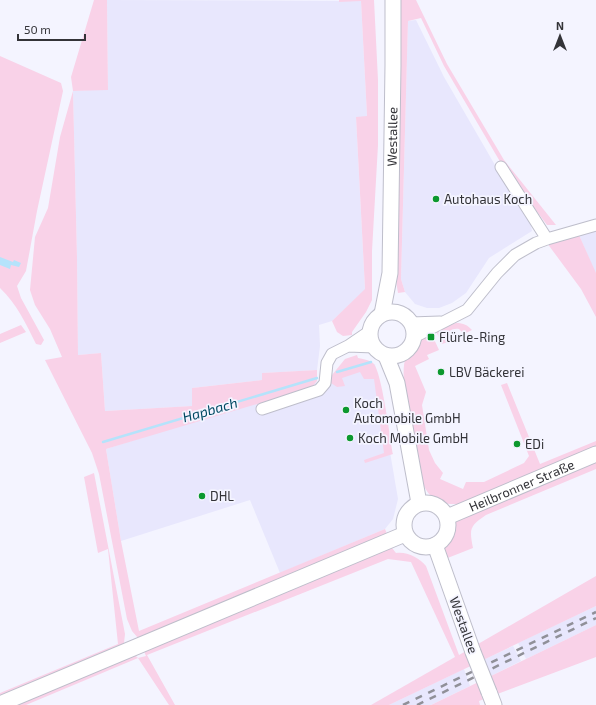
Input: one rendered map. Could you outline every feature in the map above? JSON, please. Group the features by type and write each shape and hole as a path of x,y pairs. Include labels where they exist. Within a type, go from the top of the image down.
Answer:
{"main road":[{"name":"Westallee","path":"382,314 390,273 394,65 393,0"},
{"name":"Westallee","path":"390,273 399,313"},
{"path":"380,351 392,356 402,354 410,348 412,330 407,318 399,313 389,312 382,314 376,318 372,324 370,338 380,351 397,383 419,503"},
{"path":"397,383 402,354"},
{"name":"Heilbronner Straße","path":"447,517 596,454"},
{"path":"428,502 436,505 447,517 448,526 446,534 442,541 435,545 426,547 418,546 410,541 405,534 404,525 406,516 411,508 419,503 428,502"},
{"path":"0,704 405,534"},
{"name":"Westallee","path":"435,545 491,699"}],"street":[{"path":"501,167 547,239"},
{"path":"412,330 443,322 467,310 497,273 515,255 536,243 596,226"},
{"path":"262,409 319,390 325,383 326,363 332,354 348,346 370,331"},
{"path":"348,346 380,351"}],"shaded area":[{"path":"94,0 107,0 108,90 73,91 71,77"},
{"path":"107,0 361,1 367,117 356,117 365,290 332,321 319,325 320,346 317,370 263,373 263,380 192,388 193,406 105,411 101,353 78,355 73,91 108,89"},
{"path":"339,0 374,0 378,80 378,145 372,251 372,300 366,312 352,332 352,335 343,336 337,332 332,321 365,289 356,117 367,116 361,1 339,2"},
{"path":"399,0 416,0 447,64 504,160 556,225 547,225 502,165 444,66 421,18 408,21 401,279 405,292 398,293 394,269"},
{"path":"416,20 444,77 521,210 530,221 532,231 489,258 466,293 452,303 439,308 427,308 415,304 405,292 401,279 408,21"},
{"path":"0,56 61,83 63,91 37,211 26,271 17,286 21,298 44,340 41,345 36,344 16,307 0,288"},
{"path":"73,91 78,355 101,353 105,411 192,406 192,388 262,380 262,373 317,370 317,381 311,388 106,449 121,541 139,631 385,529 387,534 147,637 138,638 132,631 127,619 99,474 92,453 45,360 62,357 50,329 35,305 30,290 35,237 48,208 60,137"},
{"path":"596,231 596,275 579,235"},
{"path":"579,235 596,273 596,317 581,289 547,243"},
{"path":"456,323 461,323 472,330 464,334 459,329 453,329 448,334 448,342 442,344 436,331"},
{"path":"21,325 26,332 0,343 0,334"},
{"path":"426,335 429,340 433,337 439,350 427,355 429,359 415,366 426,392 422,405 429,450 435,463 443,473 440,479 463,489 466,482 484,482 524,463 529,456 501,385 507,383 540,464 596,441 596,449 458,504 443,503 433,498 426,489 420,476 405,397 404,380 406,358"},
{"path":"357,355 358,358 368,360 373,363 380,378 393,454 365,463 364,460 384,453 374,379 364,379 360,372 342,378 345,386 337,387 331,383 332,375 345,359"},
{"path":"375,364 398,499 393,519 385,529 280,573 250,500 121,541 106,449"},
{"path":"596,454 596,469 486,515 472,528 471,536 473,548 440,561 435,545 442,540 446,533 448,526 447,517"},
{"path":"94,473 125,634 124,643 116,650 0,699 0,693 118,644 108,549 98,553 84,477"},
{"path":"392,548 396,553 404,553 417,558 426,566 459,655 596,576 596,606 389,705 371,705 455,657 411,562 388,559 147,655 175,705 169,705 138,658 146,656 143,649 274,594"},
{"path":"596,606 596,625 526,659 518,643"},
{"path":"596,625 596,657 479,701 480,705 431,705"},
{"path":"513,646 521,661 489,677 483,660"},
{"path":"133,653 138,658 26,705 8,705"},
{"path":"464,669 470,686 431,705 389,705"}],"water":[{"path":"0,257 13,262 14,260 21,263 19,267 11,265 10,269 0,265"}],"waterway":[{"name":"Hapbach","path":"337,372 371,362"},
{"name":"Hapbach","path":"103,442 317,378"}],"railway":[{"path":"403,705 596,612"},
{"path":"417,705 596,618"}],"place":[{"name":"Autohaus Koch","path":"436,199"},
{"name":"Flürle-Ring","path":"431,337"},
{"name":"LBV Bäckerei","path":"441,372"},
{"name":"Koch Automobile GmbH","path":"346,410"},
{"name":"Koch Mobile GmbH","path":"350,438"},
{"name":"EDi","path":"517,444"},
{"name":"DHL","path":"202,496"}]}
